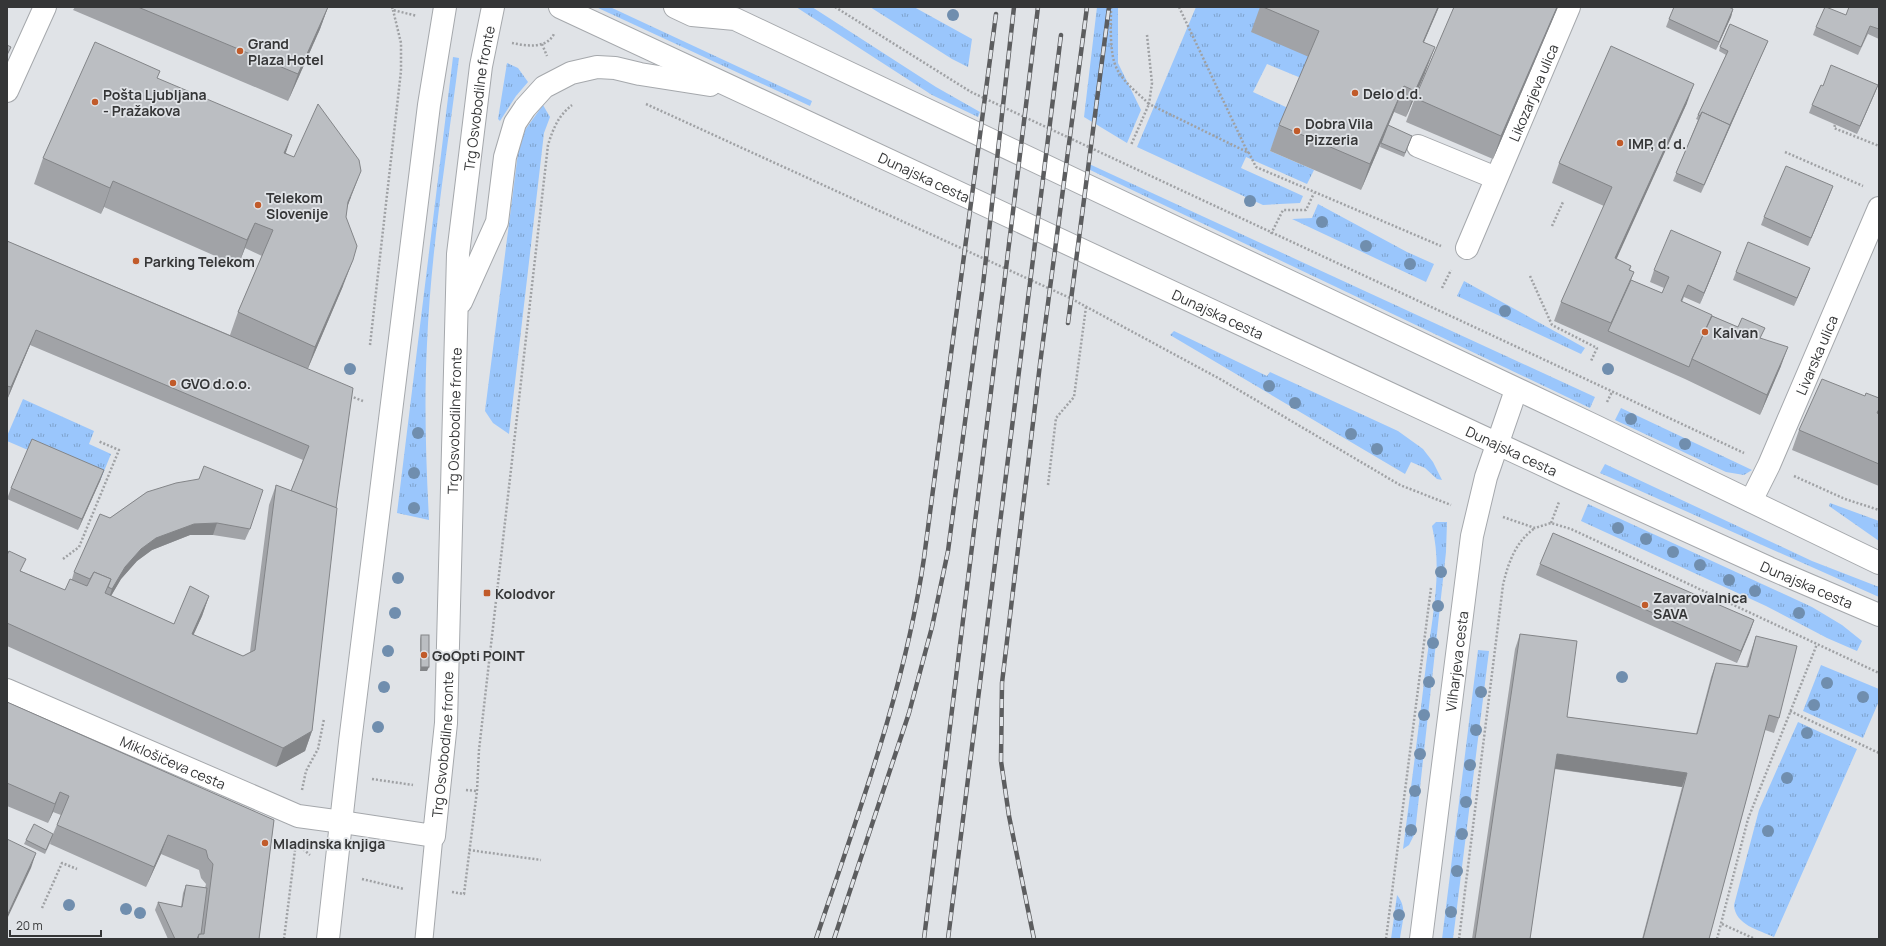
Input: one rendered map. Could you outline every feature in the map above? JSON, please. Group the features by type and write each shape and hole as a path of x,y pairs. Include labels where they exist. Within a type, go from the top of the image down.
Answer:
{"main road":[{"path":"7,90 44,7"},
{"path":"328,939 429,105 445,7"},
{"name":"Trg Osvobodilne fronte","path":"342,822 434,836 446,723 458,254 481,66 493,7"},
{"name":"Dunajska cesta","path":"560,7 1497,443 1763,565 1879,615"},
{"path":"675,7 692,15 727,13 1879,563"},
{"name":"Likozarjeva ulica","path":"1467,248 1569,7"},
{"path":"457,310 497,222 505,157 515,123 525,108 544,87 571,73 597,67 615,68 640,74 735,89"},
{"path":"1418,146 1496,178"},
{"name":"Livarska ulica","path":"1751,501 1769,465 1879,208"},
{"name":"Vilharjeva cesta","path":"1421,939 1464,613 1472,536 1486,477 1516,390"},
{"name":"Miklošičeva cesta","path":"7,690 298,816 342,822"}],"lane":[{"name":"Trg Osvobodilne fronte","path":"424,939 434,836"}],"path":[{"path":"835,7 971,92 1271,234 1746,454"},
{"path":"1111,7 1111,35 1116,68 1128,84 1149,104 1249,153"},
{"path":"1179,7 1256,167 1314,193 1444,247"},
{"path":"393,8 413,15"},
{"path":"370,346 401,71 401,43 393,8"},
{"path":"512,43 524,46 542,44 553,36 555,31"},
{"path":"1131,145 1149,104 1152,83 1147,35"},
{"path":"641,101 1086,307 1214,376 1412,491 1446,504"},
{"path":"464,894 477,791 479,750 546,158 548,145 556,122 564,111 574,103"},
{"path":"1835,125 1834,128 1879,146"},
{"path":"1785,152 1863,186"},
{"path":"1271,234 1283,210 1306,210 1314,193"},
{"path":"1552,226 1563,202"},
{"path":"1442,288 1449,273"},
{"path":"1530,276 1552,325 1597,348 1591,361"},
{"path":"1048,485 1056,418 1074,398 1086,307"},
{"path":"362,409 364,393"},
{"path":"349,395 363,401"},
{"path":"63,559 79,547 119,450 98,440"},
{"path":"1791,475 1845,499 1879,510"},
{"path":"1551,523 1560,500"},
{"path":"1506,518 1535,528"},
{"path":"1458,939 1503,584 1513,554 1524,538 1535,528 1551,523 1571,528 1879,673"},
{"path":"1386,939 1431,588"},
{"path":"1717,939 1748,819 1817,644"},
{"path":"1790,711 1879,753"},
{"path":"302,790 306,771 318,749 324,713"},
{"path":"367,778 410,784"},
{"path":"284,939 296,835"},
{"path":"296,843 311,856"},
{"path":"469,850 541,860"},
{"path":"42,908 62,863 77,869"},
{"path":"368,881 403,889"},
{"path":"1722,924 1755,939"}],"green space":[{"path":"596,7 610,7 812,101 810,106"},
{"path":"796,7 812,7 936,87 980,112 978,117 932,95"},
{"path":"870,7 914,7 972,39 968,67 952,59"},
{"path":"1097,7 1118,7 1118,63 1141,110 1127,143 1084,117"},
{"path":"1196,7 1262,7 1310,57 1301,78 1267,64 1253,92 1288,108 1270,151 1314,170 1307,184 1246,157 1241,168 1303,196 1300,203 1263,205 1137,147"},
{"path":"453,57 459,58 436,236 427,344 426,432 429,520 397,513"},
{"path":"507,63 518,68 528,82 516,96 500,121 498,119"},
{"path":"543,105 550,117 544,133 509,434 493,423 485,411 518,153 525,130"},
{"path":"1087,163 1595,397 1590,408 1086,168"},
{"path":"1318,204 1407,252 1434,264 1426,282 1292,219 1312,218"},
{"path":"1464,281 1585,348 1581,354 1457,296"},
{"path":"1174,331 1267,376 1270,372 1398,431 1423,449 1433,462 1442,480 1437,479 1425,468 1411,462 1405,474 1170,335"},
{"path":"23,399 94,431 89,444 111,454 100,481 7,441 7,436"},
{"path":"1621,408 1752,470 1744,475 1726,472 1615,420"},
{"path":"1605,464 1812,561 1879,587 1879,597 1600,473"},
{"path":"1830,503 1879,521 1879,541 1829,506"},
{"path":"1588,504 1812,607 1842,625 1862,641 1857,651 1827,638 1766,606 1581,521"},
{"path":"1436,522 1447,522 1446,552 1415,833 1409,845 1403,849 1437,578 1437,560 1432,526"},
{"path":"1478,650 1489,651 1453,939 1442,939"},
{"path":"1821,665 1879,689 1879,701 1863,738 1803,711"},
{"path":"1798,722 1857,749 1774,937 1743,922 1735,912 1734,905 1759,810"},
{"path":"1397,895 1402,905 1403,921 1400,939 1391,939"}],"building":[{"path":"138,7 328,7 298,74"},
{"name":"Delo d.d.","path":"1263,7 1438,7 1423,42 1435,47 1415,91 1404,86 1370,164 1279,125 1319,31"},
{"path":"1454,7 1557,7 1501,136 1415,98"},
{"path":"1674,7 1729,7 1733,9 1719,42 1669,19"},
{"path":"1825,7 1846,15 1849,7 1879,7 1879,29 1870,26 1861,47 1816,27"},
{"path":"1730,24 1768,41 1730,125 1702,112 1700,116 1698,115 1728,51 1720,47"},
{"path":"95,42 160,71 157,78 292,135 284,153 294,157 318,104 359,160 361,171 348,202 346,217 357,246 353,260 315,347 238,312 273,230 255,223 247,240 113,181 110,188 43,158"},
{"path":"7,45 11,47 7,55"},
{"name":"IMP, d. d.","path":"1611,46 1694,84 1615,258 1631,266 1629,270 1634,272 1611,323 1561,302 1612,187 1559,163"},
{"path":"1831,65 1878,85 1860,126 1812,105 1821,85 1823,86"},
{"path":"1702,112 1730,125 1704,185 1676,173"},
{"path":"1388,125 1412,136 1405,153 1381,143"},
{"path":"1786,166 1833,186 1811,238 1764,217"},
{"path":"1671,230 1721,252 1704,293 1688,285 1681,301 1712,315 1689,367 1608,331 1631,280 1662,293 1669,277 1654,270"},
{"path":"7,241 353,388 336,508 291,491 309,446 36,330 11,387 7,386"},
{"path":"1748,242 1810,268 1797,298 1736,272"},
{"path":"1712,316 1738,327 1742,318 1765,328 1760,338 1788,347 1767,395 1692,359"},
{"path":"1822,379 1865,396 1866,393 1879,398 1879,409 1877,413 1879,414 1879,464 1799,430"},
{"path":"32,439 104,470 82,519 11,488"},
{"path":"204,466 263,490 250,529 217,523 194,524 156,538 141,549 125,567 112,589 108,587 111,579 94,572 90,579 74,572 100,514 110,518 147,492 176,483 199,479"},
{"path":"276,485 337,508 312,731 283,748 7,623 7,555 9,551 26,559 20,571 65,590 70,579 87,586 94,572 111,579 105,593 174,624 190,586 209,596 192,634 243,656 255,650"},
{"name":"Zavarovalnica SAVA","path":"1553,533 1754,620 1741,651 1540,564"},
{"path":"1520,634 1577,641 1567,717 1697,734 1716,663 1748,667 1756,636 1797,646 1779,718 1769,715 1709,939 1643,939 1687,773 1557,754 1530,939 1475,939"},
{"name":"GoOpti POINT","path":"421,635 429,635 429,667 421,667"},
{"path":"7,702 274,820 259,939 198,939 199,934 204,934 213,864 208,858 206,850 168,835 154,867 57,825 69,796 60,792 55,804 7,783"},
{"path":"34,824 53,834 46,850 26,840"},
{"path":"7,839 36,853 7,916"},
{"path":"186,885 207,888 201,934 199,934 197,939 175,939 158,902 182,907"}],"railway":[{"path":"834,939 909,713 932,627 948,551 983,285 1014,7"},
{"path":"924,939 1038,7"},
{"path":"1034,939 1009,816 1001,761 1002,683 1040,364 1087,7"},
{"path":"1068,323 1109,7"},
{"path":"816,939 879,751 893,703 916,607 924,558 996,14"},
{"path":"948,939 1061,35"}],"place":[{"name":"Grand Plaza Hotel","path":"240,51"},
{"name":"Delo d.d.","path":"1355,93"},
{"name":"Pošta Ljubljana - Pražakova","path":"95,102"},
{"name":"Dobra Vila Pizzeria","path":"1297,131"},
{"name":"IMP, d. d.","path":"1620,143"},
{"name":"Telekom Slovenije","path":"258,205"},
{"name":"Parking Telekom","path":"136,261"},
{"name":"Kalvan","path":"1705,332"},
{"name":"GVO d.o.o.","path":"173,383"},
{"name":"Kolodvor","path":"487,593"},
{"name":"Zavarovalnica SAVA","path":"1645,605"},
{"name":"GoOpti POINT","path":"424,655"},
{"name":"Mladinska knjiga","path":"265,843"}]}
